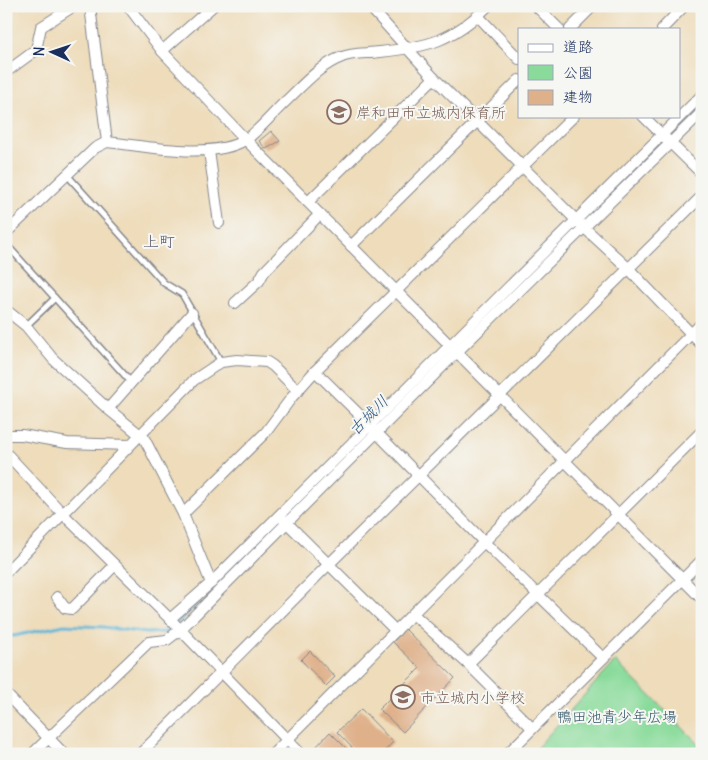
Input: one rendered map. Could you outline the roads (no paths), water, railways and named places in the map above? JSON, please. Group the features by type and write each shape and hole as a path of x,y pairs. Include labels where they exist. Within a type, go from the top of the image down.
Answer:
{"street":[{"path":"6,72 36,50 41,27 74,6"},
{"path":"90,6 107,142"},
{"path":"128,6 162,51 246,140 564,460 617,516 702,599"},
{"path":"162,51 213,6"},
{"path":"369,6 434,78 576,220 628,268 702,345"},
{"path":"6,234 95,148 107,142 194,151 209,151 230,146 246,140 310,78 324,67 342,57 359,53 407,49 443,40 459,31 488,6"},
{"path":"536,6 558,28"},
{"path":"571,28 593,6"},
{"path":"663,28 684,6"},
{"path":"478,16 518,58"},
{"path":"308,202 434,78"},
{"path":"351,246 518,81"},
{"path":"680,118 702,95"},
{"path":"171,620 211,583 278,515 584,227 702,112"},
{"path":"183,514 266,432 315,371 572,118"},
{"path":"645,118 702,174"},
{"path":"454,349 576,220 680,118"},
{"path":"209,151 219,223"},
{"path":"140,754 329,564 702,196"},
{"path":"235,303 259,282 264,272 320,214"},
{"path":"6,310 26,326 52,359 144,438 183,514 211,583"},
{"path":"108,409 192,313"},
{"path":"272,754 485,543 564,460 702,323"},
{"path":"7,569 64,514 194,380 221,362 237,360 267,362 298,391"},
{"path":"315,371 485,543 603,658"},
{"path":"32,754 148,642 167,640 180,629 287,522 372,428"},
{"path":"468,664 702,431"},
{"path":"6,435 22,435 67,443 130,445"},
{"path":"6,453 302,754"},
{"path":"278,515 396,631"},
{"path":"512,752 532,728 702,560"},
{"path":"57,598 65,608 72,609 115,565"},
{"path":"413,614 468,664 532,728"},
{"path":"6,694 64,754"}],"lane":[{"path":"68,176 164,283 182,294 221,362"},
{"path":"6,244 131,382"},
{"path":"26,326 55,298"}],"waterway":[{"name":"古城川","path":"502,301 702,103"},
{"name":"古城川","path":"6,635 14,636 64,625 103,627 146,633 165,632 179,621 213,587"}],"place":[{"name":"岸和田市立城内保育所","path":"339,112"},
{"name":"市立城内小学校","path":"403,697"}],"district":[{"name":"上町","path":"159,241"}],"park label":[{"name":"鴨田池青少年広場","path":"617,716"}]}
